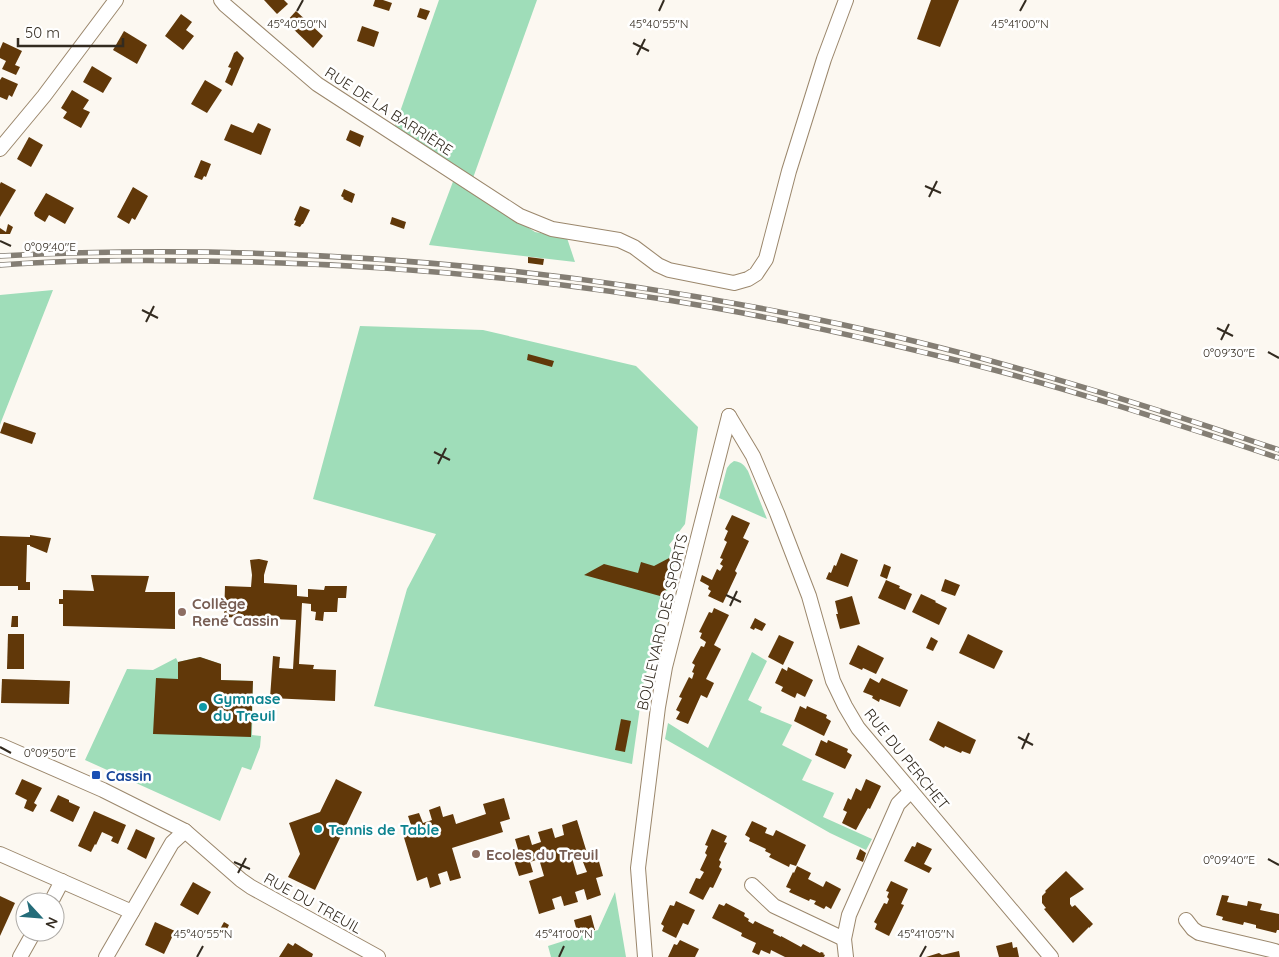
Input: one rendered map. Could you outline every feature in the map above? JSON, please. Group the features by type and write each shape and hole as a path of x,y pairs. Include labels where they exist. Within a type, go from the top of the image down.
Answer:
{"street":[{"path":"0,149 44,96 116,0"},
{"name":"RUE DE LA BARRIÈRE","path":"221,0 325,90 520,216 552,229 618,240 634,247 658,265 669,270 734,283 748,279 756,274 766,258 803,124 846,0"},
{"name":"RUE DU PERCHET","path":"729,416 753,456 777,512 809,596 833,680 858,728 1051,957"},
{"name":"BOULEVARD DES SPORTS","path":"645,957 638,868 658,707 665,667 729,416"},
{"name":"RUE DU TREUIL","path":"0,745 104,790 185,831 251,887 378,957"},
{"path":"846,957 844,939 849,916 898,804 911,791"},
{"path":"106,957 172,843 185,831"},
{"path":"0,854 132,912"},
{"path":"56,892 62,882"},
{"path":"752,885 774,906 844,939"},
{"path":"1186,920 1199,933 1275,951 1279,954"},
{"path":"20,957 28,942"}],"green space":[{"path":"439,0 537,0 473,178 394,129"},
{"path":"454,179 535,232 567,238 575,262 429,245"},
{"path":"53,290 1,422 0,425 0,295"},
{"path":"360,326 483,330 636,366 698,427 685,524 669,545 676,556 643,686 632,764 374,706 407,589 436,534 313,499"},
{"path":"734,461 742,464 748,471 767,519 719,498 727,468"},
{"path":"752,652 767,661 748,700 762,707 760,712 792,725 782,745 812,760 802,780 834,793 823,817 872,839 866,850 830,833 665,739 668,723 708,748"},
{"path":"200,657 221,664 221,680 253,681 252,735 261,736 260,747 251,770 242,767 220,821 85,760 127,669 153,670 176,658 178,662"},
{"path":"615,892 626,957 551,957 548,946 598,930"}],"building":[{"path":"264,0 284,0 288,4 277,14"},
{"path":"375,0 392,3 389,11 373,6"},
{"path":"931,0 959,0 940,47 917,39"},
{"path":"420,8 430,11 426,20 417,17"},
{"path":"296,11 323,36 313,48 286,22"},
{"path":"181,14 192,22 186,30 194,36 183,50 165,36"},
{"path":"362,26 379,32 374,47 357,41"},
{"path":"124,31 147,45 137,64 113,50"},
{"path":"3,42 22,51 15,65 20,67 16,75 2,69 6,61 0,58 0,49"},
{"path":"237,51 244,58 232,86 225,82 231,68 228,67 234,53"},
{"path":"92,66 112,78 103,93 83,82"},
{"path":"2,77 18,84 12,97 9,95 7,100 0,97 0,80"},
{"path":"205,80 222,90 207,113 191,104"},
{"path":"72,90 89,100 83,109 90,112 81,128 63,118 67,112 61,108"},
{"path":"258,123 271,129 261,155 224,140 231,124 253,133"},
{"path":"350,130 364,136 360,147 346,140"},
{"path":"29,137 43,145 31,167 17,159"},
{"path":"201,160 211,164 206,177 204,176 202,180 194,177"},
{"path":"1,182 16,190 0,217 0,184"},
{"path":"133,187 148,196 135,220 132,218 129,224 117,217"},
{"path":"344,189 355,194 352,203 341,196"},
{"path":"46,193 74,208 65,224 49,215 45,222 35,216 34,213"},
{"path":"300,206 310,210 300,227 294,225 296,221 294,220"},
{"path":"392,217 406,222 404,229 390,224"},
{"path":"8,224 13,227 10,234 0,234 0,228 6,232"},
{"path":"528,257 544,259 543,265 528,263"},
{"path":"528,354 554,361 552,367 527,360"},
{"path":"4,422 36,433 32,444 0,433"},
{"path":"732,515 750,523 743,538 749,541 723,603 708,596 711,591 708,589 709,586 700,581 702,575 712,580 717,569 720,571 723,566 720,564 723,559 720,558 727,542 724,540 728,531 725,529"},
{"path":"30,535 51,538 47,553 27,545 26,582 30,582 30,590 18,590 18,586 0,586 0,536 30,537"},
{"path":"841,553 858,560 848,587 826,579 834,565 836,566"},
{"path":"671,557 665,581 667,586 665,594 660,596 584,575 604,564 638,573 641,562 654,566"},
{"path":"250,560 268,561 264,583 297,585 297,596 308,597 308,589 324,590 325,586 347,586 346,598 338,598 337,612 324,612 323,621 315,620 316,612 311,611 311,604 302,603 299,664 314,665 313,669 336,670 335,701 270,698 273,656 280,657 279,668 293,669 296,620 224,617 225,586 251,587"},
{"path":"884,564 891,567 887,579 880,576"},
{"path":"91,575 149,576 145,592 175,592 175,629 63,626 63,604 59,604 59,599 63,599 63,590 94,591"},
{"path":"945,579 960,585 955,596 941,591"},
{"path":"886,580 912,594 905,610 878,598"},
{"path":"921,594 947,608 939,625 912,612"},
{"path":"852,596 860,624 840,629 835,601"},
{"path":"714,608 729,615 714,645 721,649 706,679 714,683 707,698 701,695 688,724 676,719 680,712 676,710 682,698 679,697 689,677 692,679 695,665 692,663 701,646 704,647 706,642 700,638 702,633 699,632 709,612 712,613"},
{"path":"12,616 18,616 18,627 11,627"},
{"path":"755,618 766,624 762,631 750,628"},
{"path":"8,634 24,634 24,669 7,669"},
{"path":"968,634 1003,651 994,669 959,653"},
{"path":"779,635 794,642 783,665 768,657"},
{"path":"931,637 938,641 933,651 926,648"},
{"path":"858,645 884,658 876,674 849,664"},
{"name":"Gymnase du Treuil","path":"200,657 221,664 221,680 253,681 251,737 153,734 156,678 178,679 178,662"},
{"path":"788,667 813,680 805,697 797,693 795,698 781,691 783,687 775,683 782,668 787,671"},
{"path":"870,678 879,683 882,678 908,690 900,707 880,699 879,702 872,698 873,696 863,692"},
{"path":"2,679 70,681 69,704 1,703"},
{"path":"800,706 806,709 807,706 827,715 826,718 831,721 824,736 794,721"},
{"path":"621,719 631,721 625,752 615,750"},
{"path":"938,721 976,740 970,754 962,751 961,753 945,746 944,748 929,740"},
{"path":"821,740 827,743 828,740 848,749 847,752 852,755 845,769 815,755"},
{"path":"22,779 42,788 34,803 37,805 33,812 24,808 27,800 15,794"},
{"name":"Tennis de Table","path":"336,779 362,792 315,890 288,877 300,854 289,823 320,812"},
{"path":"866,779 881,786 870,809 868,808 856,830 842,823 847,812 843,810 848,798 851,800 856,788 861,791"},
{"path":"58,795 80,807 73,822 50,811"},
{"path":"504,798 510,819 500,822 503,832 452,848 461,878 450,881 447,871 438,874 441,884 430,888 427,877 417,881 402,831 412,828 408,816 419,813 423,823 432,820 429,810 440,806 443,817 453,814 456,824 486,814 483,804"},
{"path":"94,811 126,825 118,844 111,841 113,837 102,832 91,852 78,846"},
{"path":"577,820 587,853 572,858 577,875 587,872 583,862 598,858 603,876 596,878 601,895 587,900 584,889 575,892 578,902 564,906 561,896 552,899 555,909 539,914 529,881 544,876 539,859 530,862 533,872 519,876 513,858 520,856 515,839 529,835 532,845 541,842 538,832 552,828 555,838 564,835 562,825"},
{"path":"752,821 767,828 765,833 773,836 776,830 806,845 796,866 790,864 789,867 769,857 771,854 765,851 766,849 749,841 750,838 745,835"},
{"path":"136,829 155,838 146,859 127,849"},
{"path":"712,829 727,836 724,842 727,843 719,860 721,862 719,867 722,869 713,888 710,887 703,900 689,893 696,878 700,879 704,872 700,870 707,855 705,853 708,846 705,845"},
{"path":"917,842 932,849 924,864 932,868 929,873 904,861 912,846 915,847"},
{"path":"860,849 866,853 863,862 856,859"},
{"path":"797,866 811,873 808,879 823,887 826,881 841,889 831,909 826,906 824,909 814,904 816,901 810,899 809,901 789,892 791,889 786,887"},
{"path":"1066,871 1084,889 1070,898 1070,904 1072,907 1075,905 1093,924 1073,943 1044,909 1046,908 1042,903 1042,896 1045,891"},
{"path":"891,881 908,889 901,904 904,905 889,936 875,929 877,924 874,922 884,903 887,904 889,892 886,891"},
{"path":"193,882 211,892 198,915 180,905"},
{"path":"1222,895 1229,896 1227,902 1247,906 1248,901 1262,904 1260,910 1279,914 1279,930 1276,933 1256,928 1256,925 1244,922 1243,925 1222,920 1223,917 1216,915"},
{"path":"0,896 15,903 0,936"},
{"path":"676,901 695,910 688,925 683,923 676,938 662,931 664,926 661,924 670,905 674,906"},
{"path":"726,903 745,913 744,916 753,924 755,921 774,930 773,933 801,947 803,944 820,953 824,953 824,957 785,957 771,950 770,954 761,950 759,955 752,952 756,943 741,936 742,933 712,918 719,904 724,906"},
{"path":"591,915 595,930 578,935 574,920"},
{"path":"155,922 175,931 164,954 145,945"},
{"path":"224,922 229,925 224,935 219,931"},
{"path":"680,940 699,949 695,957 668,957 674,944 677,945"},
{"path":"1012,942 1013,948 1017,947 1019,957 999,957 996,946"},
{"path":"288,943 293,946 295,943 313,954 312,957 279,957"},
{"path":"959,951 960,957 926,957 939,953 942,955"}],"railway":[{"path":"0,256 103,252 309,255 515,271 617,284 820,320 936,347 1109,395 1279,450"},
{"path":"0,265 152,260 330,265 521,280 647,297 800,324 989,369 1114,405 1279,458"}],"place":[{"name":"Collège René Cassin","path":"182,612"},
{"name":"Gymnase du Treuil","path":"203,707"},
{"name":"Cassin","path":"96,775"},
{"name":"Tennis de Table","path":"318,829"},
{"name":"Ecoles du Treuil","path":"476,854"}]}
